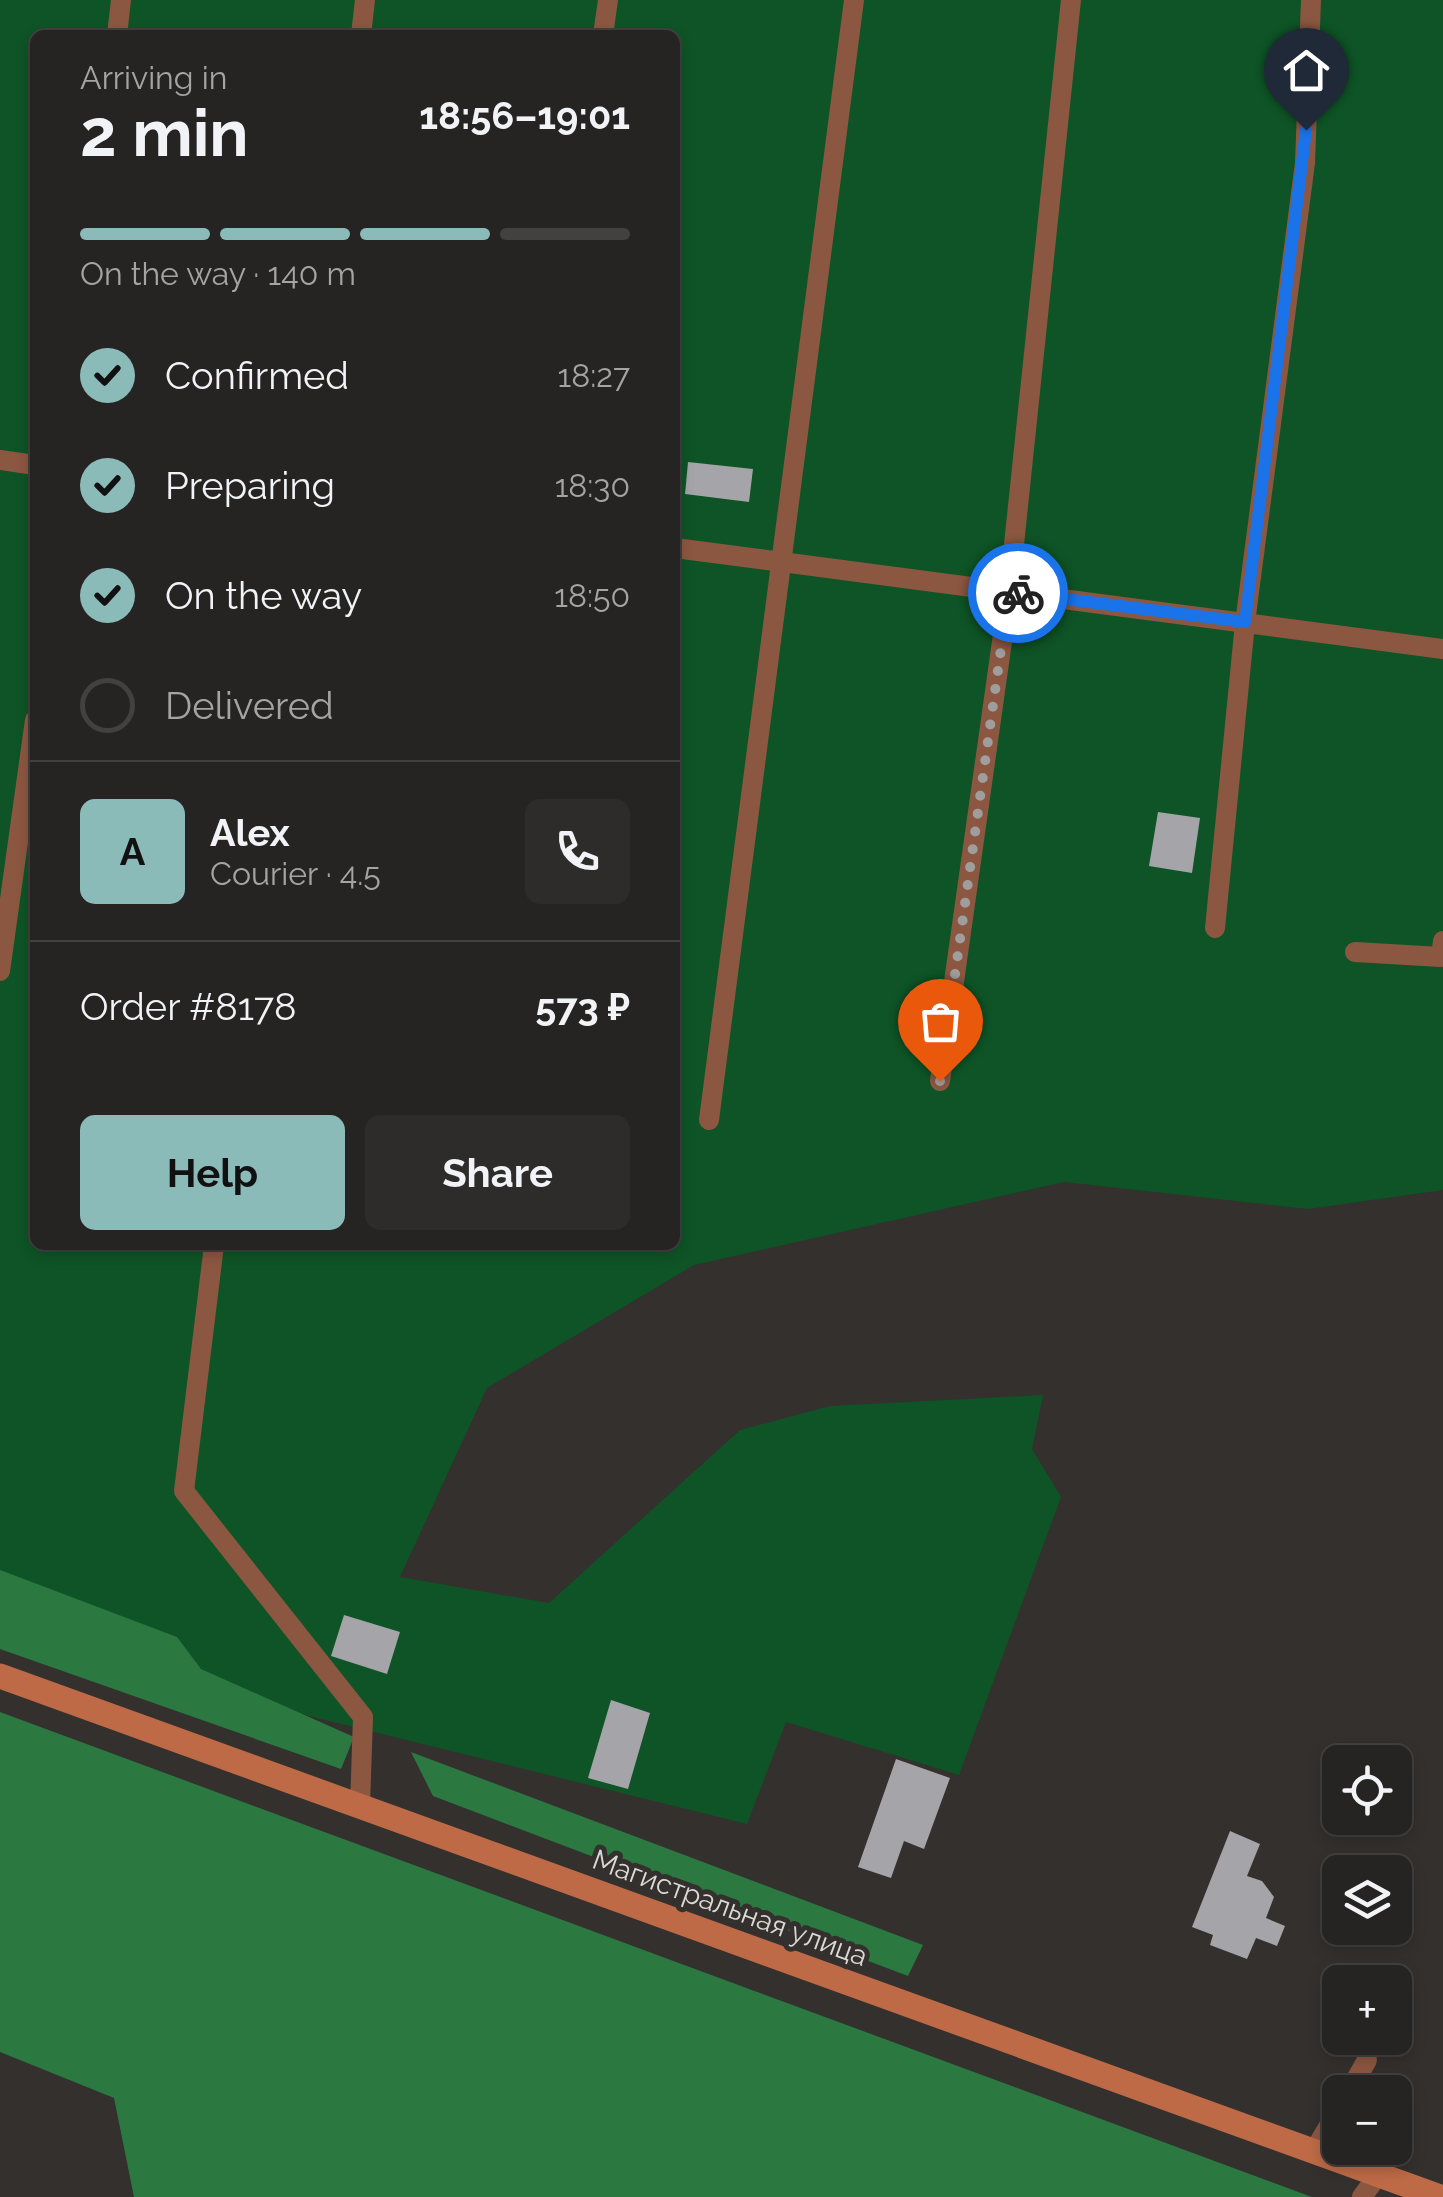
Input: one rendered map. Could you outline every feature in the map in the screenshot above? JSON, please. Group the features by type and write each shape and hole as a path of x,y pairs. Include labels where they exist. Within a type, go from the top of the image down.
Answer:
{"street":[{"name":"Магистральная улица","path":"0,1676 1440,2197"}],"lane":[{"path":"118,30 121,0"},
{"path":"362,30 365,0"},
{"path":"604,30 608,0"},
{"path":"709,1120 854,0"},
{"path":"940,1081 1009,592 1071,0"},
{"path":"1215,928 1245,622 1305,163 1311,0"},
{"path":"0,460 30,464"},
{"path":"680,549 1443,649"},
{"path":"0,972 30,756"},
{"path":"1356,952 1441,958 1443,941"},
{"path":"213,1250 184,1491 363,1717 360,1806"},
{"path":"1359,2075 1368,2060"},
{"path":"1314,2151 1322,2138"},
{"path":"1362,2197 1378,2175"}],"green space":[{"path":"0,0 1443,0 1443,1190 1308,1209 1064,1182 694,1265 487,1388 400,1577 549,1603 740,1430 830,1406 1043,1395 1032,1449 1061,1497 959,1775 786,1722 747,1824 147,1676 0,1619"},
{"path":"0,1570 177,1637 201,1669 354,1737 341,1769 0,1649"},
{"path":"0,1712 1312,2197 134,2197 114,2098 0,2052"},
{"path":"411,1752 923,1945 908,1976 433,1796"}],"building":[{"path":"688,462 753,469 749,502 685,494"},
{"path":"1158,812 1200,818 1192,873 1149,866"},
{"path":"344,1615 400,1632 387,1674 331,1656"},
{"path":"611,1700 650,1713 628,1789 588,1778"},
{"path":"896,1759 950,1778 924,1849 904,1841 891,1878 858,1867"},
{"path":"1230,1831 1260,1844 1247,1876 1262,1881 1274,1897 1266,1918 1285,1926 1277,1946 1256,1938 1247,1959 1210,1945 1213,1935 1192,1927"}],"way so far":[{"path":"940,1081 1009,592 1018,593"}],"route":[{"path":"1018,593 1245,622 1305,163 1306,130"}]}
